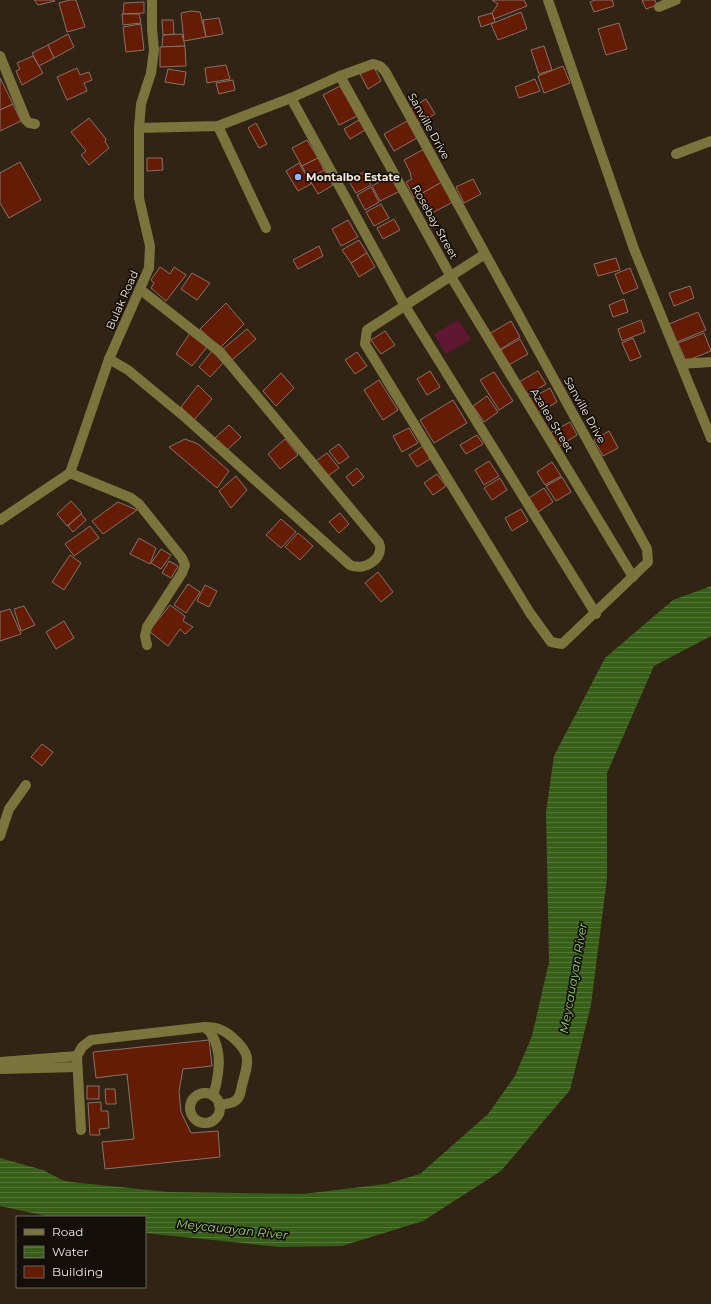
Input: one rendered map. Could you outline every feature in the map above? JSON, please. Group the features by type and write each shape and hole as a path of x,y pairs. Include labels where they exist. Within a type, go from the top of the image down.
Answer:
{"street":[{"name":"Bulak Road","path":"70,473 109,359 150,268 150,246 139,198 139,128 141,104 151,73 154,50 152,0"},
{"path":"548,0 634,249 711,438"},
{"path":"659,7 676,0"},
{"path":"0,56 26,120 29,123 35,124"},
{"name":"Sanville Drive","path":"139,128 218,126 373,64 380,66 385,71 648,549 648,562 596,614 562,644 551,642 525,607 365,344 367,330 405,306"},
{"name":"Rosebay Street","path":"340,76 450,276"},
{"path":"291,98 405,306 596,614"},
{"path":"218,126 266,228"},
{"path":"676,154 711,141"},
{"path":"405,306 485,254"},
{"name":"Azalea Street","path":"450,276 633,577"},
{"path":"109,359 128,370 186,418 350,565 357,569 366,567 380,554 381,548 379,543 220,352 141,290"},
{"path":"681,364 711,362"},
{"path":"0,520 70,473 131,498 139,504 182,558 185,565 182,573 147,627 145,636 147,645"},
{"path":"0,836 9,809 26,785"},
{"path":"81,1130 77,1056 82,1047 91,1040 205,1027 216,1027 223,1030 243,1046 247,1057 247,1067 238,1098 234,1102 216,1101 218,1051 212,1033 205,1027"},
{"path":"0,1062 77,1056"},
{"path":"0,1069 77,1067"}],"shaded area":[{"path":"458,320 471,339 446,354 434,334"}],"water":[{"name":"Meycauayan River","path":"711,586 711,636 654,666 607,773 607,878 591,1005 570,1090 501,1171 423,1221 342,1246 279,1247 146,1233 146,1216 46,1216 0,1206 0,1158 43,1170 62,1180 71,1182 169,1192 303,1194 386,1184 420,1174 488,1114 515,1076 532,1036 549,962 546,812 554,756 605,658 673,600"}],"building":[{"path":"34,0 54,0 55,1 38,5"},
{"path":"76,0 85,27 67,32 59,3"},
{"path":"492,0 524,0 527,6 494,19 492,13 498,4"},
{"path":"595,0 612,0 614,6 594,12 590,2"},
{"path":"642,0 655,0 657,5 646,9"},
{"path":"144,2 144,13 123,14 124,3"},
{"path":"191,11 200,12 206,37 184,41 181,13"},
{"path":"521,12 527,29 498,40 491,24"},
{"path":"492,13 495,22 481,27 478,17"},
{"path":"122,14 139,14 141,23 123,25"},
{"path":"219,18 223,34 206,37 203,20"},
{"path":"162,20 173,20 174,34 163,35"},
{"path":"619,23 627,49 606,55 598,29"},
{"path":"141,24 144,50 126,52 123,27"},
{"path":"68,34 74,47 54,58 48,45"},
{"path":"182,34 185,46 162,47 163,35"},
{"path":"48,45 54,58 39,66 32,53"},
{"path":"185,46 186,66 160,67 160,47"},
{"path":"544,46 552,70 539,74 531,50"},
{"path":"33,56 43,73 22,85 16,71 20,69 17,63"},
{"path":"226,65 230,79 207,83 205,68"},
{"path":"563,66 570,83 544,93 538,76"},
{"path":"374,67 381,81 368,89 360,74"},
{"path":"77,68 80,75 89,72 92,80 84,83 87,91 67,100 57,77"},
{"path":"168,69 186,72 184,85 165,82"},
{"path":"0,78 13,104 0,110"},
{"path":"535,79 540,91 519,98 515,87"},
{"path":"233,80 235,90 219,94 216,83"},
{"path":"340,86 357,116 339,125 323,95"},
{"path":"426,99 435,114 419,123 410,109"},
{"path":"13,104 21,121 0,131 0,110"},
{"path":"89,118 106,139 105,142 109,148 89,165 81,155 86,151 71,132"},
{"path":"359,120 365,130 350,139 344,129"},
{"path":"407,121 417,138 394,151 384,134"},
{"path":"256,123 267,144 259,148 248,128"},
{"path":"307,140 318,158 302,166 292,148"},
{"path":"424,149 442,182 414,198 406,182 412,179 404,160"},
{"path":"147,158 162,158 163,170 147,171"},
{"path":"318,158 324,170 309,179 302,166"},
{"path":"20,162 41,200 9,218 0,203 0,173"},
{"name":"Montalbo Estate","path":"299,163 311,184 298,191 286,171"},
{"path":"324,170 333,185 318,194 309,179"},
{"path":"364,172 371,185 356,193 348,180"},
{"path":"391,175 400,191 380,201 372,186"},
{"path":"473,179 481,194 464,203 456,187"},
{"path":"442,182 453,202 432,213 421,194"},
{"path":"371,187 379,202 365,210 357,195"},
{"path":"381,204 389,218 374,226 366,212"},
{"path":"394,219 400,230 383,239 377,228"},
{"path":"348,220 358,237 341,246 332,229"},
{"path":"359,240 367,253 351,263 342,250"},
{"path":"319,246 323,256 298,269 293,260"},
{"path":"367,253 375,267 359,277 351,263"},
{"path":"616,258 620,270 598,276 594,264"},
{"path":"160,267 170,274 174,267 186,275 166,301 151,288 154,283 151,280"},
{"path":"630,268 638,288 623,294 615,274"},
{"path":"192,273 210,283 197,300 181,289"},
{"path":"690,286 694,298 674,306 669,293"},
{"path":"624,299 628,312 613,317 609,305"},
{"path":"226,303 244,324 220,348 200,329"},
{"path":"698,312 706,330 677,342 669,324"},
{"path":"641,320 645,332 622,341 618,329"},
{"path":"511,321 520,337 499,350 489,334"},
{"path":"247,329 256,339 232,360 223,349"},
{"path":"385,331 395,345 381,354 371,340"},
{"path":"190,333 207,347 192,366 176,354"},
{"path":"704,333 711,351 686,361 678,343"},
{"path":"633,338 641,357 630,361 622,343"},
{"path":"520,339 528,354 507,366 499,351"},
{"path":"212,351 223,363 210,377 199,367"},
{"path":"357,352 367,366 355,374 345,360"},
{"path":"430,371 440,387 427,395 417,379"},
{"path":"538,371 546,384 527,395 519,382"},
{"path":"494,372 513,401 499,410 480,380"},
{"path":"281,373 294,388 276,406 263,391"},
{"path":"379,380 398,410 383,420 364,390"},
{"path":"198,385 212,399 194,420 181,407"},
{"path":"550,388 557,402 536,414 528,400"},
{"path":"487,396 498,412 484,422 473,406"},
{"path":"453,400 467,423 434,443 420,420"},
{"path":"570,422 577,435 558,447 550,433"},
{"path":"229,425 241,437 226,451 214,439"},
{"path":"409,428 418,443 402,452 393,436"},
{"path":"609,431 618,448 603,456 594,440"},
{"path":"477,435 483,444 466,454 460,445"},
{"path":"185,439 198,444 229,471 217,488 169,447"},
{"path":"285,439 298,455 280,469 268,454"},
{"path":"339,444 349,457 339,464 329,451"},
{"path":"423,446 430,459 417,467 409,455"},
{"path":"327,453 339,468 328,476 316,461"},
{"path":"489,461 499,476 484,485 475,470"},
{"path":"552,462 561,476 545,485 537,472"},
{"path":"357,468 364,477 353,486 346,477"},
{"path":"437,474 446,486 433,495 424,483"},
{"path":"236,476 247,490 231,508 219,491"},
{"path":"562,477 571,492 556,501 546,486"},
{"path":"500,478 507,490 492,500 484,488"},
{"path":"544,488 553,502 538,512 529,498"},
{"path":"71,501 82,513 67,526 57,514"},
{"path":"118,502 137,510 103,534 92,521"},
{"path":"521,509 528,521 512,531 505,518"},
{"path":"340,513 349,524 339,533 329,522"},
{"path":"81,514 86,520 73,532 68,526"},
{"path":"281,519 296,532 281,548 266,535"},
{"path":"90,526 99,538 74,556 65,544"},
{"path":"298,533 313,546 300,560 285,547"},
{"path":"139,538 156,548 150,564 130,554"},
{"path":"161,549 171,555 161,569 151,563"},
{"path":"70,555 81,563 64,590 52,582"},
{"path":"169,561 178,566 171,578 162,573"},
{"path":"378,572 393,592 381,602 365,583"},
{"path":"188,584 200,592 186,613 174,605"},
{"path":"205,585 217,591 209,607 197,601"},
{"path":"170,605 185,616 183,621 193,627 185,634 180,629 168,646 149,631"},
{"path":"24,606 35,625 21,631 14,609"},
{"path":"10,609 21,634 0,641 0,612"},
{"path":"64,621 74,638 56,649 46,632"},
{"path":"42,744 53,752 42,766 31,757"},
{"path":"209,1040 212,1066 183,1069 179,1091 181,1112 191,1133 218,1131 220,1157 105,1169 102,1142 134,1139 127,1074 96,1078 93,1052"},
{"path":"87,1086 99,1086 99,1099 87,1099"},
{"path":"105,1089 115,1089 116,1104 106,1104"},
{"path":"101,1102 101,1111 108,1111 109,1128 99,1129 100,1135 90,1135 88,1103"}],"place":[{"name":"Montalbo Estate","path":"298,177"}]}
